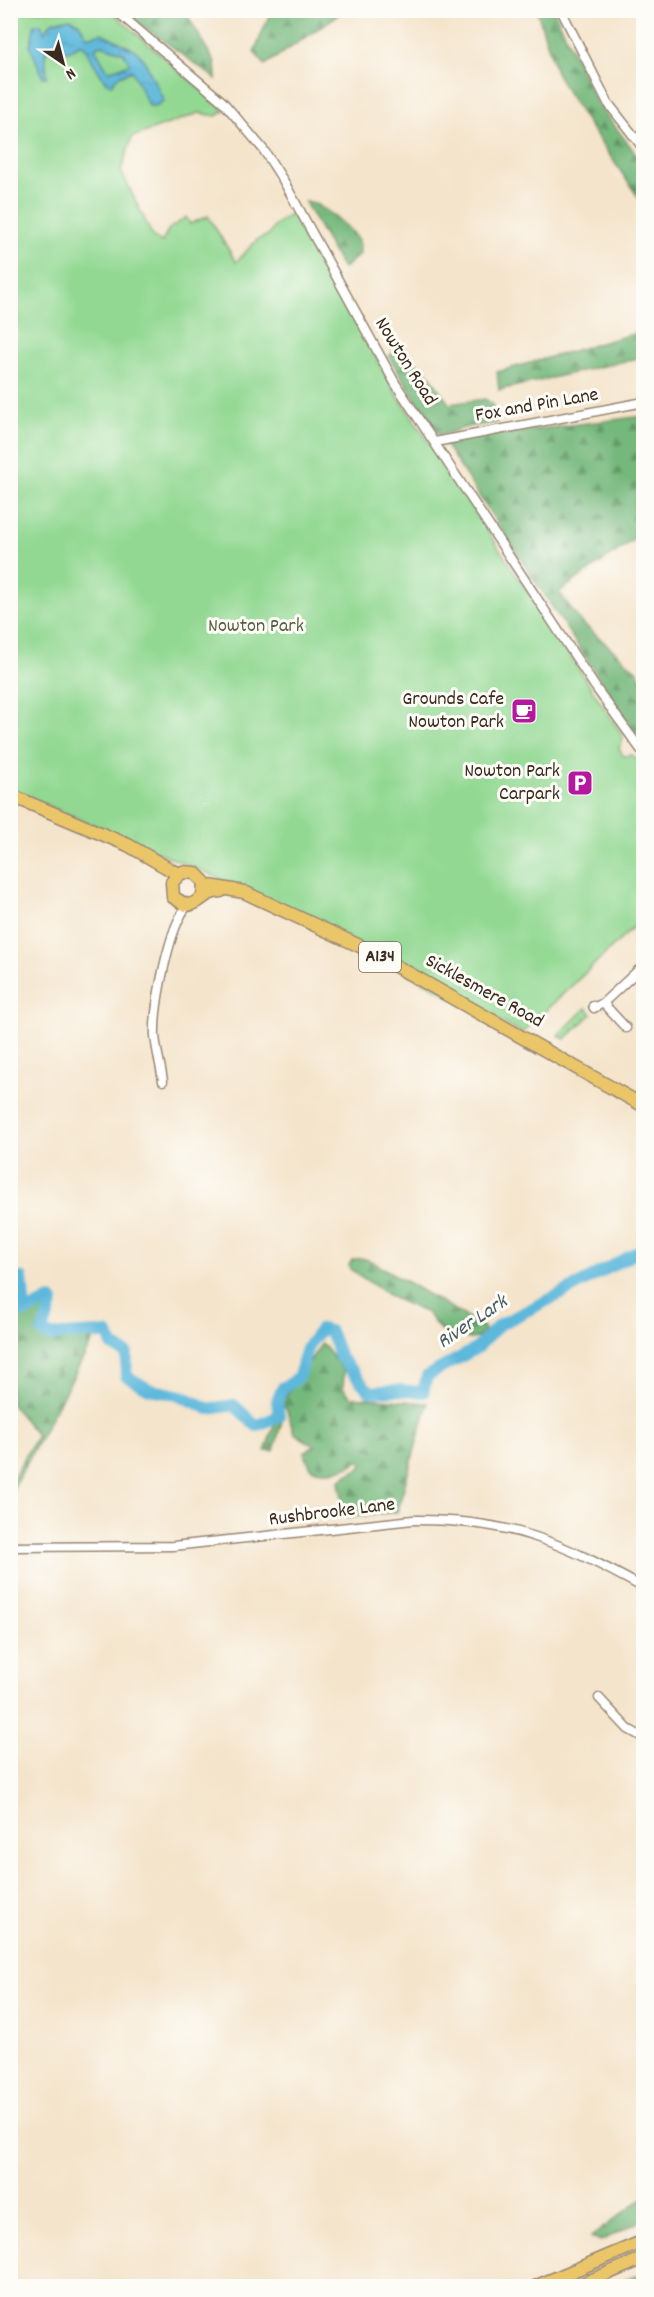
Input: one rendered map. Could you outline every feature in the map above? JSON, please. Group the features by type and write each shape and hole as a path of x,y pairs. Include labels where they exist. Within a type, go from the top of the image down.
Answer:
{"highway":[{"name":"Sicklesmere Road","path":"10,795 128,844 175,878 186,871 195,873 204,890 236,890 254,896 364,948 644,1106"},
{"path":"175,878 171,892 182,907 196,903 204,890"},
{"path":"537,2286 644,2241"},
{"path":"578,2286 644,2258"}],"street":[{"name":"Nowton Road","path":"115,10 223,102 263,149 283,180 396,383 596,688 644,754"},
{"path":"561,10 608,103 644,149"},
{"name":"Fox and Pin Lane","path":"435,442 644,402"},
{"path":"163,1081 155,1035 157,1008 173,929 182,907"},
{"path":"592,1006 594,1008 603,1003 644,965"},
{"path":"603,1003 627,1028"},
{"name":"Rushbrooke Lane","path":"10,1547 173,1546 403,1521 451,1520 482,1523 537,1536 582,1555 644,1588"},
{"path":"599,1698 628,1729 644,1738"}],"green space":[{"path":"271,10 344,11 265,65 254,52"},
{"name":"Nowton Park","path":"11,11 111,11 225,111 216,116 199,113 132,137 121,171 153,237 162,242 169,229 186,217 190,224 208,216 236,262 258,239 269,235 276,224 295,211 393,388 621,733 623,740 619,748 623,756 632,755 643,763 643,918 522,1033 252,892 11,790"},
{"path":"123,11 185,11 215,63 216,79"},
{"path":"537,11 554,11 597,103 643,163 643,204 568,94 556,72"},
{"path":"304,201 317,205 333,216 358,240 360,254 343,269"},
{"path":"643,331 643,357 499,390 497,372"},
{"path":"395,350 426,370 449,404 485,399 492,404 497,423 467,427 439,436 389,357"},
{"path":"643,416 643,533 559,592 580,621 637,671 643,684 643,745 445,444 468,438"},
{"path":"586,1008 592,1014 565,1039 558,1035"},
{"path":"361,1258 371,1261 484,1327 484,1331 477,1338 470,1339 441,1331 427,1313 393,1298 350,1269 349,1265 352,1260"},
{"path":"11,1276 16,1281 21,1308 29,1311 41,1304 50,1306 39,1334 44,1338 74,1338 87,1333 96,1334 11,1492 11,1482 37,1435 11,1404"},
{"path":"322,1343 344,1371 343,1388 351,1397 428,1403 397,1512 346,1518 339,1482 363,1465 359,1460 336,1470 322,1471 311,1468 304,1452 315,1446 294,1433 286,1407 282,1406 281,1411 284,1413 274,1451 265,1451 283,1400"},
{"path":"643,2198 643,2220 601,2241 591,2237"},
{"path":"643,2274 643,2286 606,2286"}],"water":[{"path":"70,18 79,23 87,37 102,33 135,50 143,58 164,101 155,106 149,106 132,71 117,77 112,85 106,83 82,44 68,51 48,49 45,54 47,77 43,77 30,46 35,24 41,24 44,32 52,22","holes":["101,45 123,52 130,64 108,71 96,47"]}],"waterway":[{"name":"River Lark","path":"10,1276 22,1278 25,1312 50,1299 53,1302 42,1332 48,1336 108,1334 112,1345 127,1354 126,1376 149,1389 182,1396 209,1409 234,1405 256,1426 279,1416 277,1401 283,1387 298,1376 307,1349 321,1329 330,1331 340,1357 370,1392 395,1390 423,1392 427,1376 477,1348 499,1325 644,1248"}],"place":[{"name":"Grounds Cafe Nowton Park","path":"524,711"},
{"name":"Nowton Park Carpark","path":"580,783"}]}
